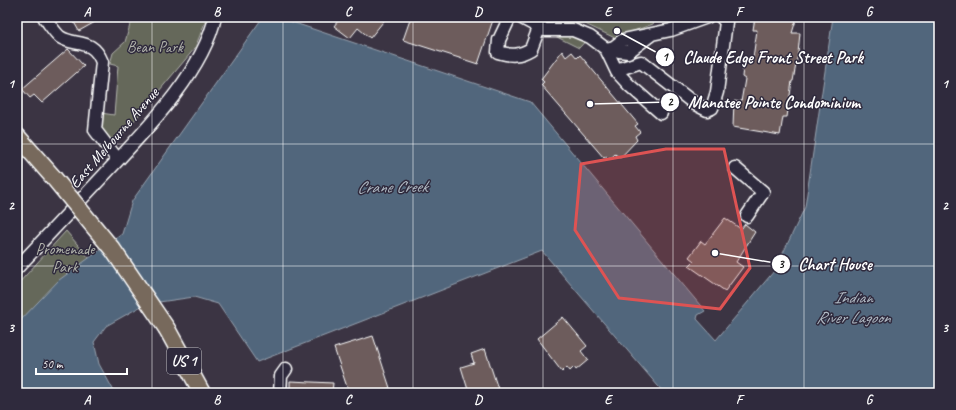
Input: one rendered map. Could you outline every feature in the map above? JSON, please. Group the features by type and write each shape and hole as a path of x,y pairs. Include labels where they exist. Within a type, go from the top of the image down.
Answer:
{"main road":[{"name":"US 1","path":"17,136 113,250 167,329 202,393"}],"street":[{"path":"44,17 60,36 86,45 99,55 102,62 95,130 118,160"},
{"name":"East Melbourne Avenue","path":"17,268 147,128 198,62 211,34 215,17"},
{"path":"510,17 499,40 498,52 510,56 522,54 531,49 539,28"},
{"path":"520,17 544,30 573,30 610,48 616,70 629,85 662,113"},
{"path":"610,48 623,40 652,34 707,17"},
{"path":"616,70 641,62 696,104 707,110 712,108 717,92 724,19"},
{"path":"735,168 763,192 747,216"},
{"path":"280,393 281,376 286,369"}],"highlighted area":[{"path":"666,149 724,149 750,268 720,309 619,298 575,230 581,164"}],"green space":[{"name":"Bean Park","path":"140,17 207,17 195,48 118,140 109,140 100,126 101,113 114,115 118,66 110,64 113,53 125,42 130,25"},
{"path":"517,17 534,25 592,34 579,48"},
{"path":"533,17 658,17 653,24 615,38 585,24 537,20"},
{"name":"Promenade Park","path":"66,231 89,258 17,330 17,285"}],"water":[{"path":"263,17 277,17 530,102 705,311 698,315 697,319 716,340 775,270 805,207 833,17 939,17 939,393 664,393 542,251 257,362 218,304 194,297 145,304 106,326 94,342 99,364 115,393 17,393 17,324 59,280 122,234 132,201"}],"building":[{"path":"71,17 104,17 79,31"},
{"path":"341,17 387,17 370,38 358,28 350,38 334,26"},
{"path":"411,17 494,17 478,64 403,40"},
{"path":"755,17 797,17 792,33 800,33 798,53 787,117 783,117 780,135 733,127 734,101 741,102 745,79 742,77 744,57 753,58 757,30 753,30"},
{"path":"68,49 84,66 42,103 34,95 30,98 22,89"},
{"path":"562,51 566,57 572,52 577,58 580,55 638,124 635,126 640,132 635,136 637,140 620,158 615,154 610,159 607,156 604,158 541,85 544,82 541,79"},
{"path":"725,218 741,229 745,224 755,232 736,262 743,267 725,291 689,266 694,261 689,257 701,241 705,244"},
{"path":"563,317 587,346 581,351 588,360 576,370 574,367 570,371 567,367 562,372 537,339"},
{"path":"373,336 390,388 375,393 349,393 334,348"},
{"path":"485,349 498,389 487,393 469,393 461,367 474,363 471,354"},
{"path":"290,381 333,383 332,393 290,393"}],"place":[{"name":"Claude Edge Front Street Park","path":"617,31"},
{"name":"Manatee Pointe Condominium","path":"590,104"},
{"name":"Chart House","path":"715,253"}],"water label":[{"name":"Crane Creek","path":"392,187"},
{"name":"Indian River Lagoon","path":"853,307"}]}
